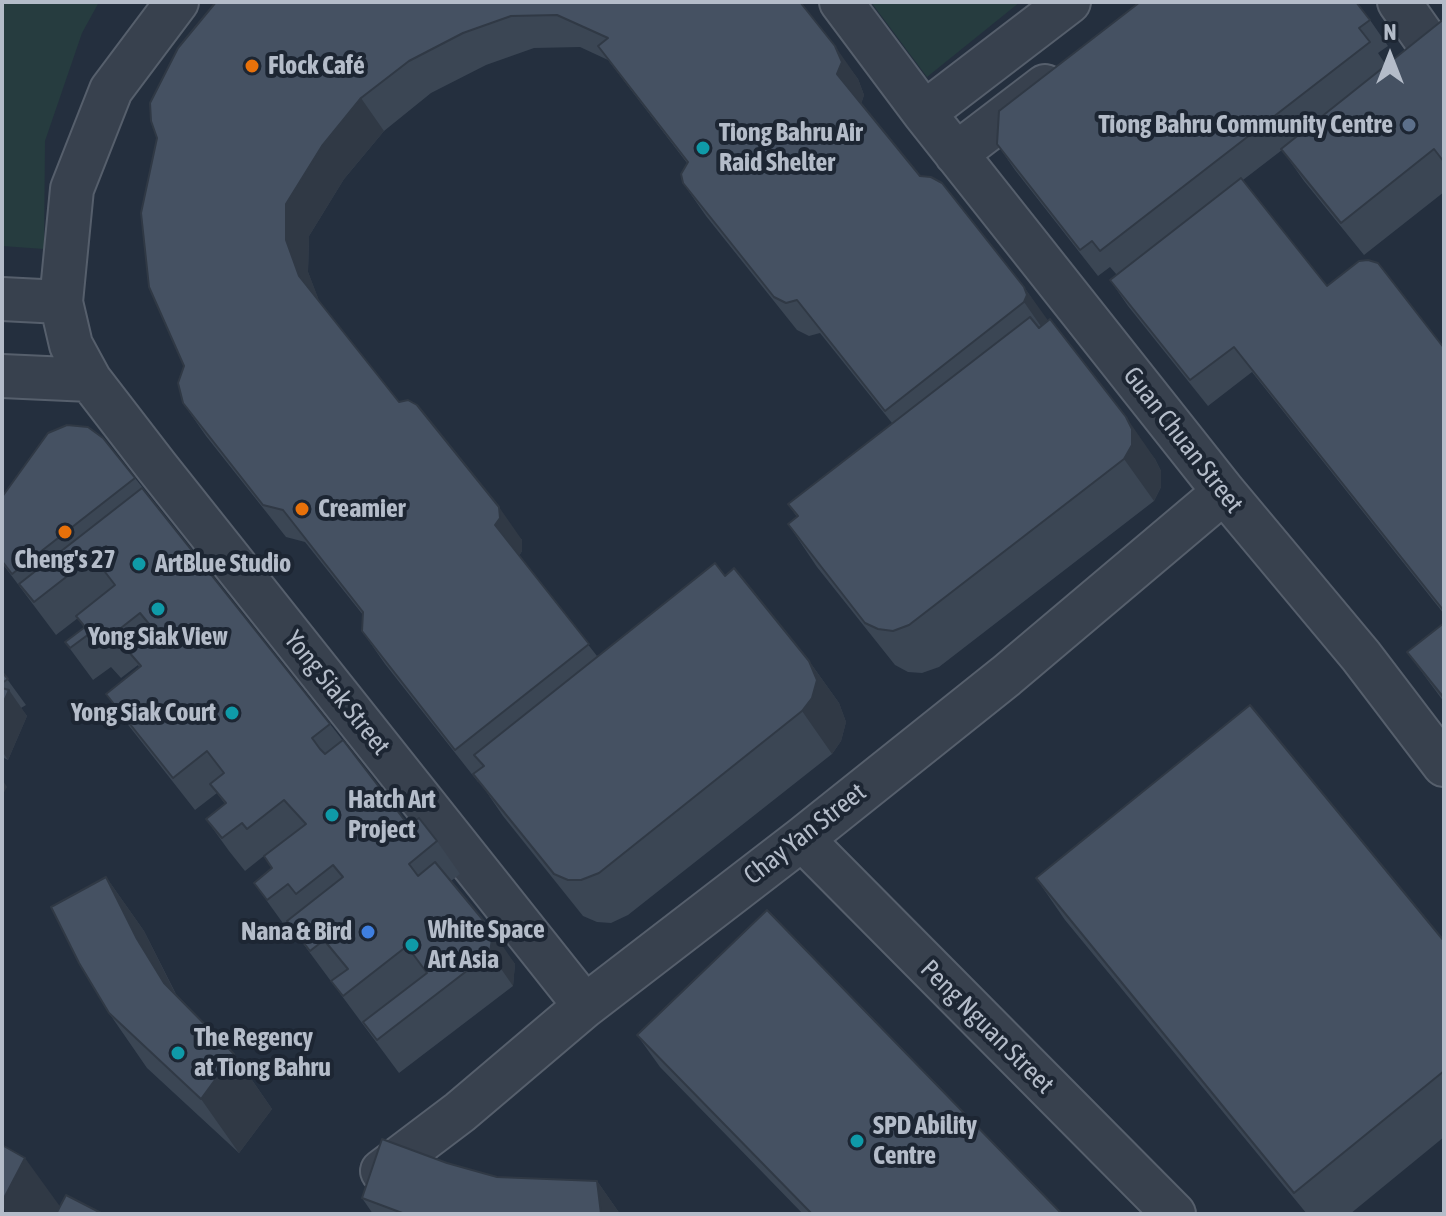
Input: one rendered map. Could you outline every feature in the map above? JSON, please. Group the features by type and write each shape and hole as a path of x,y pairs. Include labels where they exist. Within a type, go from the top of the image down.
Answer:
{"street":[{"name":"Yong Siak Street","path":"177,2 111,90 72,189 61,302 71,345 90,380 585,1006"},
{"name":"Guan Chuan Street","path":"841,2 956,154 1224,492 1361,656 1444,765"},
{"path":"924,113 1069,2"},
{"path":"1399,2 1430,46"},
{"path":"956,154 1076,63"},
{"path":"2,299 61,302"},
{"path":"2,376 90,380"},
{"name":"Chay Yan Street","path":"382,1171 460,1112 585,1006 802,839 1006,676 1224,492"},
{"name":"Peng Nguan Street","path":"802,839 1174,1214"}],"green space":[{"path":"2,2 99,2 82,33 45,141 44,249 2,246"},
{"path":"871,2 1020,2 927,77"}],"building":[{"path":"216,2 800,2 835,46 842,62 837,74 920,176 942,183 1024,287 1027,295 1024,302 885,411 797,300 786,303 774,297 683,183 681,174 688,162 598,46 608,38 557,15 511,16 463,33 409,61 361,98 322,146 286,204 286,240 299,276 399,402 408,400 417,405 499,507 500,518 495,525 589,644 455,750 362,631 363,612 283,510 263,505 183,403 178,383 184,366 149,287 141,213 157,138 151,121 150,103 178,48"},
{"path":"1140,2 1356,2 1370,20 1359,28 1370,42 1100,251 1092,241 1080,250 997,144 999,111"},
{"path":"1444,19 1444,162 1434,149 1341,223 1281,149"},
{"path":"1241,178 1327,286 1359,261 1378,263 1444,348 1444,611 1234,347 1190,380 1110,280"},
{"path":"1030,317 1039,328 1050,319 1126,417 1132,429 1132,445 1124,459 909,625 893,631 865,623 788,524 798,516 788,504"},
{"path":"67,425 88,427 103,438 135,478 12,574 2,561 2,497 48,433"},
{"path":"142,488 330,724 312,738 320,749 325,754 343,740 409,826 419,818 437,841 409,864 418,876 435,862 493,932 490,953 377,1040 363,1022 427,973 407,946 343,996 331,981 348,969 324,940 310,951 287,921 343,877 333,865 296,894 288,884 267,900 254,883 272,868 264,856 306,824 284,800 247,829 242,823 222,838 206,819 226,803 210,784 224,773 207,751 173,778 106,694 141,666 128,651 154,630 140,613 98,646 89,634 70,648 65,642 85,627 76,616 115,585 102,568 115,557 106,546 34,602 19,584"},
{"path":"715,563 725,576 734,568 809,661 817,680 812,698 802,711 599,873 581,880 568,880 554,874 473,774 484,766 474,755"},
{"path":"1444,623 1444,698 1407,652"},
{"path":"2,688 9,690 2,706"},
{"path":"1250,705 1444,941 1444,1071 1294,1193 1036,878"},
{"name":"The Regency at Tiong Bahru","path":"106,877 137,939 164,983 234,1054 201,1099 109,1013 51,907"},
{"name":"SPD Ability Centre","path":"767,910 1062,1214 812,1214 637,1035"},
{"path":"382,1139 497,1177 597,1181 601,1214 405,1214 362,1198"},
{"path":"2,1145 25,1158 2,1202"},
{"path":"66,1195 103,1214 56,1214"}],"place":[{"name":"Flock Café","path":"252,66"},
{"name":"Tiong Bahru Community Centre","path":"1409,125"},
{"name":"Tiong Bahru Air Raid Shelter","path":"703,148"},
{"name":"Creamier","path":"302,509"},
{"name":"Cheng's 27","path":"65,532"},
{"name":"ArtBlue Studio","path":"139,564"},
{"name":"Yong Siak View","path":"158,609"},
{"name":"Yong Siak Court","path":"232,713"},
{"name":"Hatch Art Project","path":"332,815"},
{"name":"Nana & Bird","path":"368,932"},
{"name":"White Space Art Asia","path":"412,945"},
{"name":"The Regency at Tiong Bahru","path":"178,1053"},
{"name":"SPD Ability Centre","path":"857,1141"}]}
